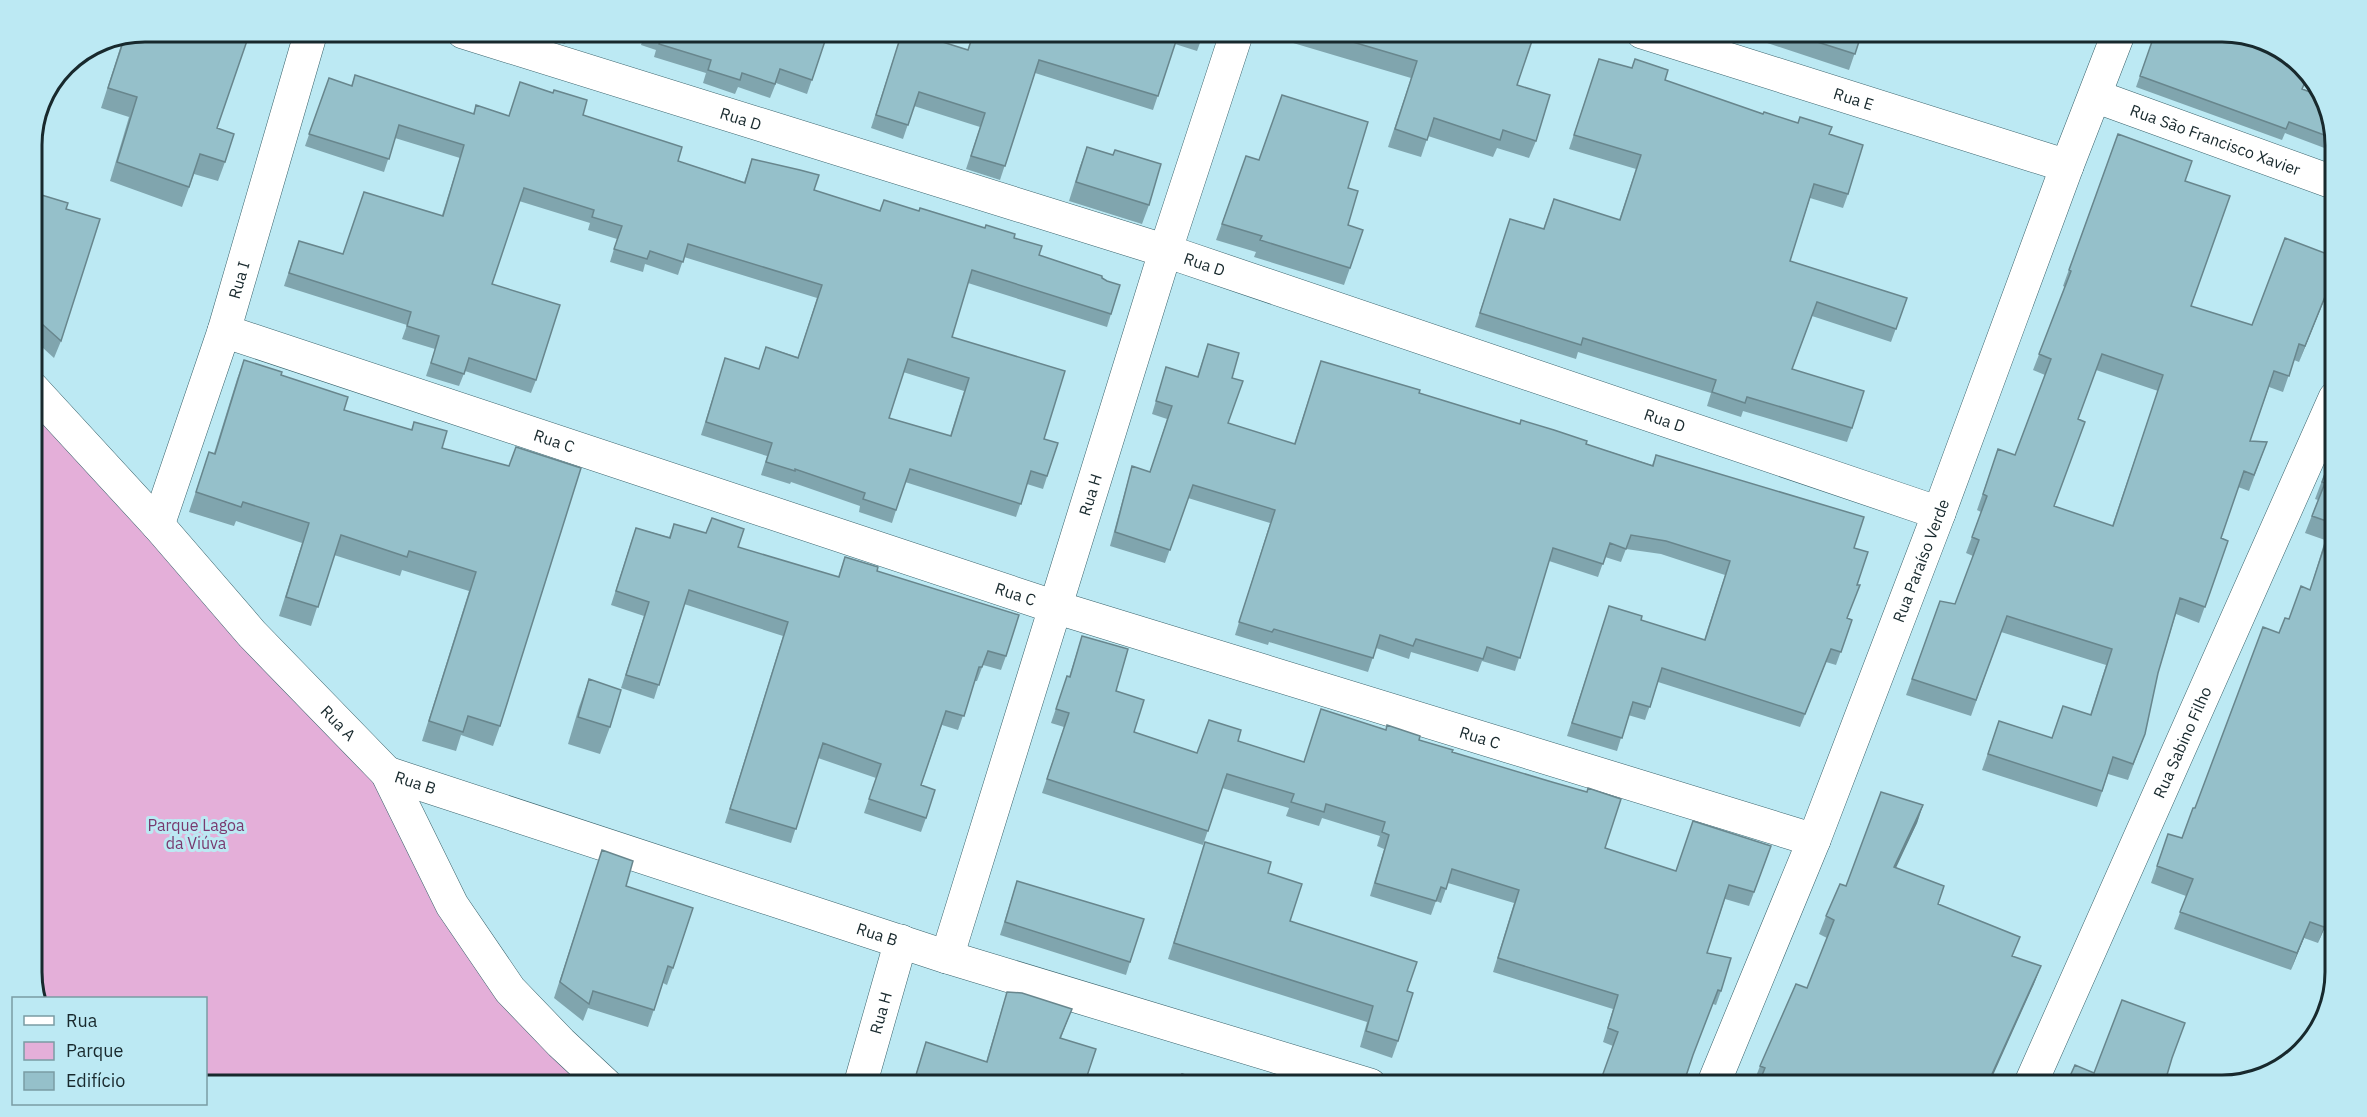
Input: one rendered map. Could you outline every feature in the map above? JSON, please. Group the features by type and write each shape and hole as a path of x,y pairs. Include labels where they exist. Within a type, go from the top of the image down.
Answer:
{"street":[{"name":"Rua I","path":"158,525 224,331 309,42"},
{"name":"Rua D","path":"495,42 1166,251 1939,513"},
{"name":"Rua H","path":"948,957 1166,251 1234,42"},
{"name":"Rua E","path":"1674,42 2067,166"},
{"name":"Rua Paraíso Verde","path":"1718,1075 1814,840 2115,42"},
{"name":"Rua São Francisco Xavier","path":"2095,96 2325,179"},
{"name":"Rua C","path":"224,331 1055,607 1814,840"},
{"name":"Rua A","path":"42,399 158,525 252,634 387,773 452,905 510,990 594,1075"},
{"name":"Rua Sabino Filho","path":"2035,1075 2325,421"},
{"name":"Rua B","path":"387,773 948,957 1334,1075"},
{"name":"Rua H","path":"863,1075 901,941"}],"green space":[{"name":"Parque Lagoa da Viúva","path":"42,399 387,773 452,905 597,1075 207,1075 207,997 46,997 42,978"}],"building":[{"path":"145,42 247,42 217,128 234,134 225,162 200,154 189,187 117,162 137,97 108,88 122,45"},
{"path":"660,42 825,42 812,80 780,69 775,84 742,73 740,80 708,70 711,60 659,44"},
{"path":"899,42 943,42 968,50 971,42 1176,42 1158,96 1039,60 1005,166 971,156 985,113 919,92 908,125 876,115"},
{"path":"1353,42 1532,42 1517,85 1550,95 1536,141 1503,130 1500,140 1434,118 1427,140 1395,129 1417,61"},
{"path":"1817,42 1859,42 1855,54"},
{"path":"2152,42 2222,42 2242,44 2261,50 2290,68 2304,84 2302,89 2310,92 2320,112 2324,135 2289,122 2286,129 2140,76"},
{"path":"1599,59 1632,68 1635,59 1668,70 1665,80 1763,114 1764,112 1798,123 1800,117 1832,127 1829,134 1863,145 1848,194 1814,184 1790,261 1907,298 1896,329 1817,302 1792,369 1864,391 1852,428 1747,397 1745,403 1712,392 1716,380 1583,338 1581,345 1480,313 1510,219 1544,229 1554,199 1620,220 1641,155 1574,135"},
{"path":"355,75 474,114 476,105 509,116 520,82 553,93 554,90 587,100 583,115 682,147 678,161 745,183 752,159 819,175 814,190 880,211 884,200 919,211 920,208 985,228 986,225 1015,234 1014,238 1042,246 1039,255 1102,276 1107,281 1120,285 1111,314 972,270 952,337 1065,371 1044,439 1058,443 1047,476 1031,471 1021,504 910,469 896,510 863,499 865,493 795,469 795,471 766,462 772,443 706,422 725,358 759,369 766,347 798,358 822,285 688,244 683,262 650,251 647,259 614,249 622,226 592,217 594,210 524,188 492,284 560,305 536,380 469,358 464,374 431,363 439,336 407,326 411,312 289,273 299,241 343,254 364,192 443,216 464,145 399,125 389,159 309,134 329,78 352,86","holes":["908,359 969,378 951,436 889,418"]},
{"path":"1282,95 1368,122 1348,188 1358,191 1348,225 1363,230 1350,268 1260,240 1262,236 1222,224 1246,156 1259,160"},
{"path":"2118,134 2192,161 2185,181 2230,196 2191,306 2252,325 2285,238 2325,253 2325,297 2305,346 2299,344 2289,376 2274,371 2250,441 2267,442 2254,475 2244,471 2221,538 2228,541 2205,607 2180,598 2158,673 2145,734 2133,764 2113,757 2102,791 1988,754 1999,721 2052,738 2063,706 2091,715 2112,649 2007,616 1976,700 1912,679 1940,601 1955,604 1979,540 1972,537 1987,496 1983,494 1998,449 2015,455 2051,359 2039,354 2071,271 2069,270","holes":["2102,354 2163,375 2113,526 2054,506 2085,422 2078,419"]},
{"path":"1087,147 1113,155 1115,150 1161,164 1149,205 1076,182"},
{"path":"42,195 68,203 66,209 100,219 61,341 42,324"},
{"path":"1208,344 1239,353 1232,378 1243,381 1228,423 1295,444 1321,361 1420,390 1419,393 1520,424 1521,420 1554,430 1587,441 1586,444 1653,466 1656,455 1864,517 1854,548 1868,552 1857,585 1860,585 1847,618 1852,620 1841,652 1831,649 1805,714 1662,668 1650,707 1633,702 1622,738 1572,723 1609,606 1642,616 1641,620 1705,640 1730,561 1666,541 1631,535 1626,549 1610,543 1603,564 1553,548 1520,658 1487,647 1483,659 1416,639 1413,646 1380,635 1373,658 1274,629 1272,632 1239,622 1275,510 1193,485 1170,550 1115,532 1132,466 1150,472 1172,406 1156,401 1166,367 1198,377"},
{"path":"244,360 348,397 344,410 412,430 414,422 447,431 442,448 509,466 516,447 581,468 500,726 468,716 463,732 429,721 476,572 409,551 407,557 341,535 318,607 286,597 309,523 243,502 241,507 196,492 209,452 215,454"},
{"path":"2325,483 2325,521 2312,516"},
{"path":"712,518 744,529 738,547 839,577 845,557 878,567 877,571 1019,615 1006,656 988,651 982,667 979,667 964,716 946,711 921,785 935,790 926,818 869,799 881,764 823,743 796,829 730,809 788,622 689,590 659,685 626,675 649,602 616,591 636,528 670,538 674,524 706,533"},
{"path":"2325,544 2325,925 2324,927 2310,922 2297,953 2180,912 2193,879 2157,866 2168,834 2182,838 2263,627 2279,633 2285,618 2289,619 2301,586 2310,590"},
{"path":"1082,636 1128,649 1116,691 1144,700 1134,732 1197,753 1209,720 1241,730 1238,741 1304,762 1321,709 1386,730 1387,725 1420,736 1419,740 1453,750 1452,752 1587,792 1588,788 1621,799 1605,848 1676,871 1693,821 1771,846 1754,892 1729,885 1707,953 1731,958 1721,991 1718,990 1686,1075 1603,1075 1618,1032 1608,1028 1618,995 1498,958 1519,890 1452,869 1446,889 1441,887 1436,901 1375,883 1389,835 1382,832 1385,822 1326,804 1324,812 1291,802 1294,794 1227,774 1208,831 1047,779 1069,713 1056,709 1067,676 1070,677"},
{"path":"589,679 621,690 610,727 578,717"},
{"path":"1881,792 1923,805 1894,867 1944,886 1938,904 2020,937 2012,956 2041,966 1992,1075 1762,1075 1765,1068 1760,1066 1796,984 1807,988 1834,920 1826,916 1840,884 1846,886"},
{"path":"1205,842 1271,862 1268,873 1302,884 1290,921 1417,962 1407,991 1413,993 1398,1041 1366,1031 1373,1006 1174,943"},
{"path":"602,850 633,861 626,886 693,908 673,968 668,966 654,1010 593,991 589,1004 560,982"},
{"path":"1017,881 1144,919 1130,962 1005,922"},
{"path":"1007,992 1022,993 1072,1009 1060,1038 1096,1049 1087,1075 916,1075 926,1042 987,1062"},
{"path":"2122,1000 2185,1023 2167,1075 2070,1075 2075,1065 2094,1073"}]}
